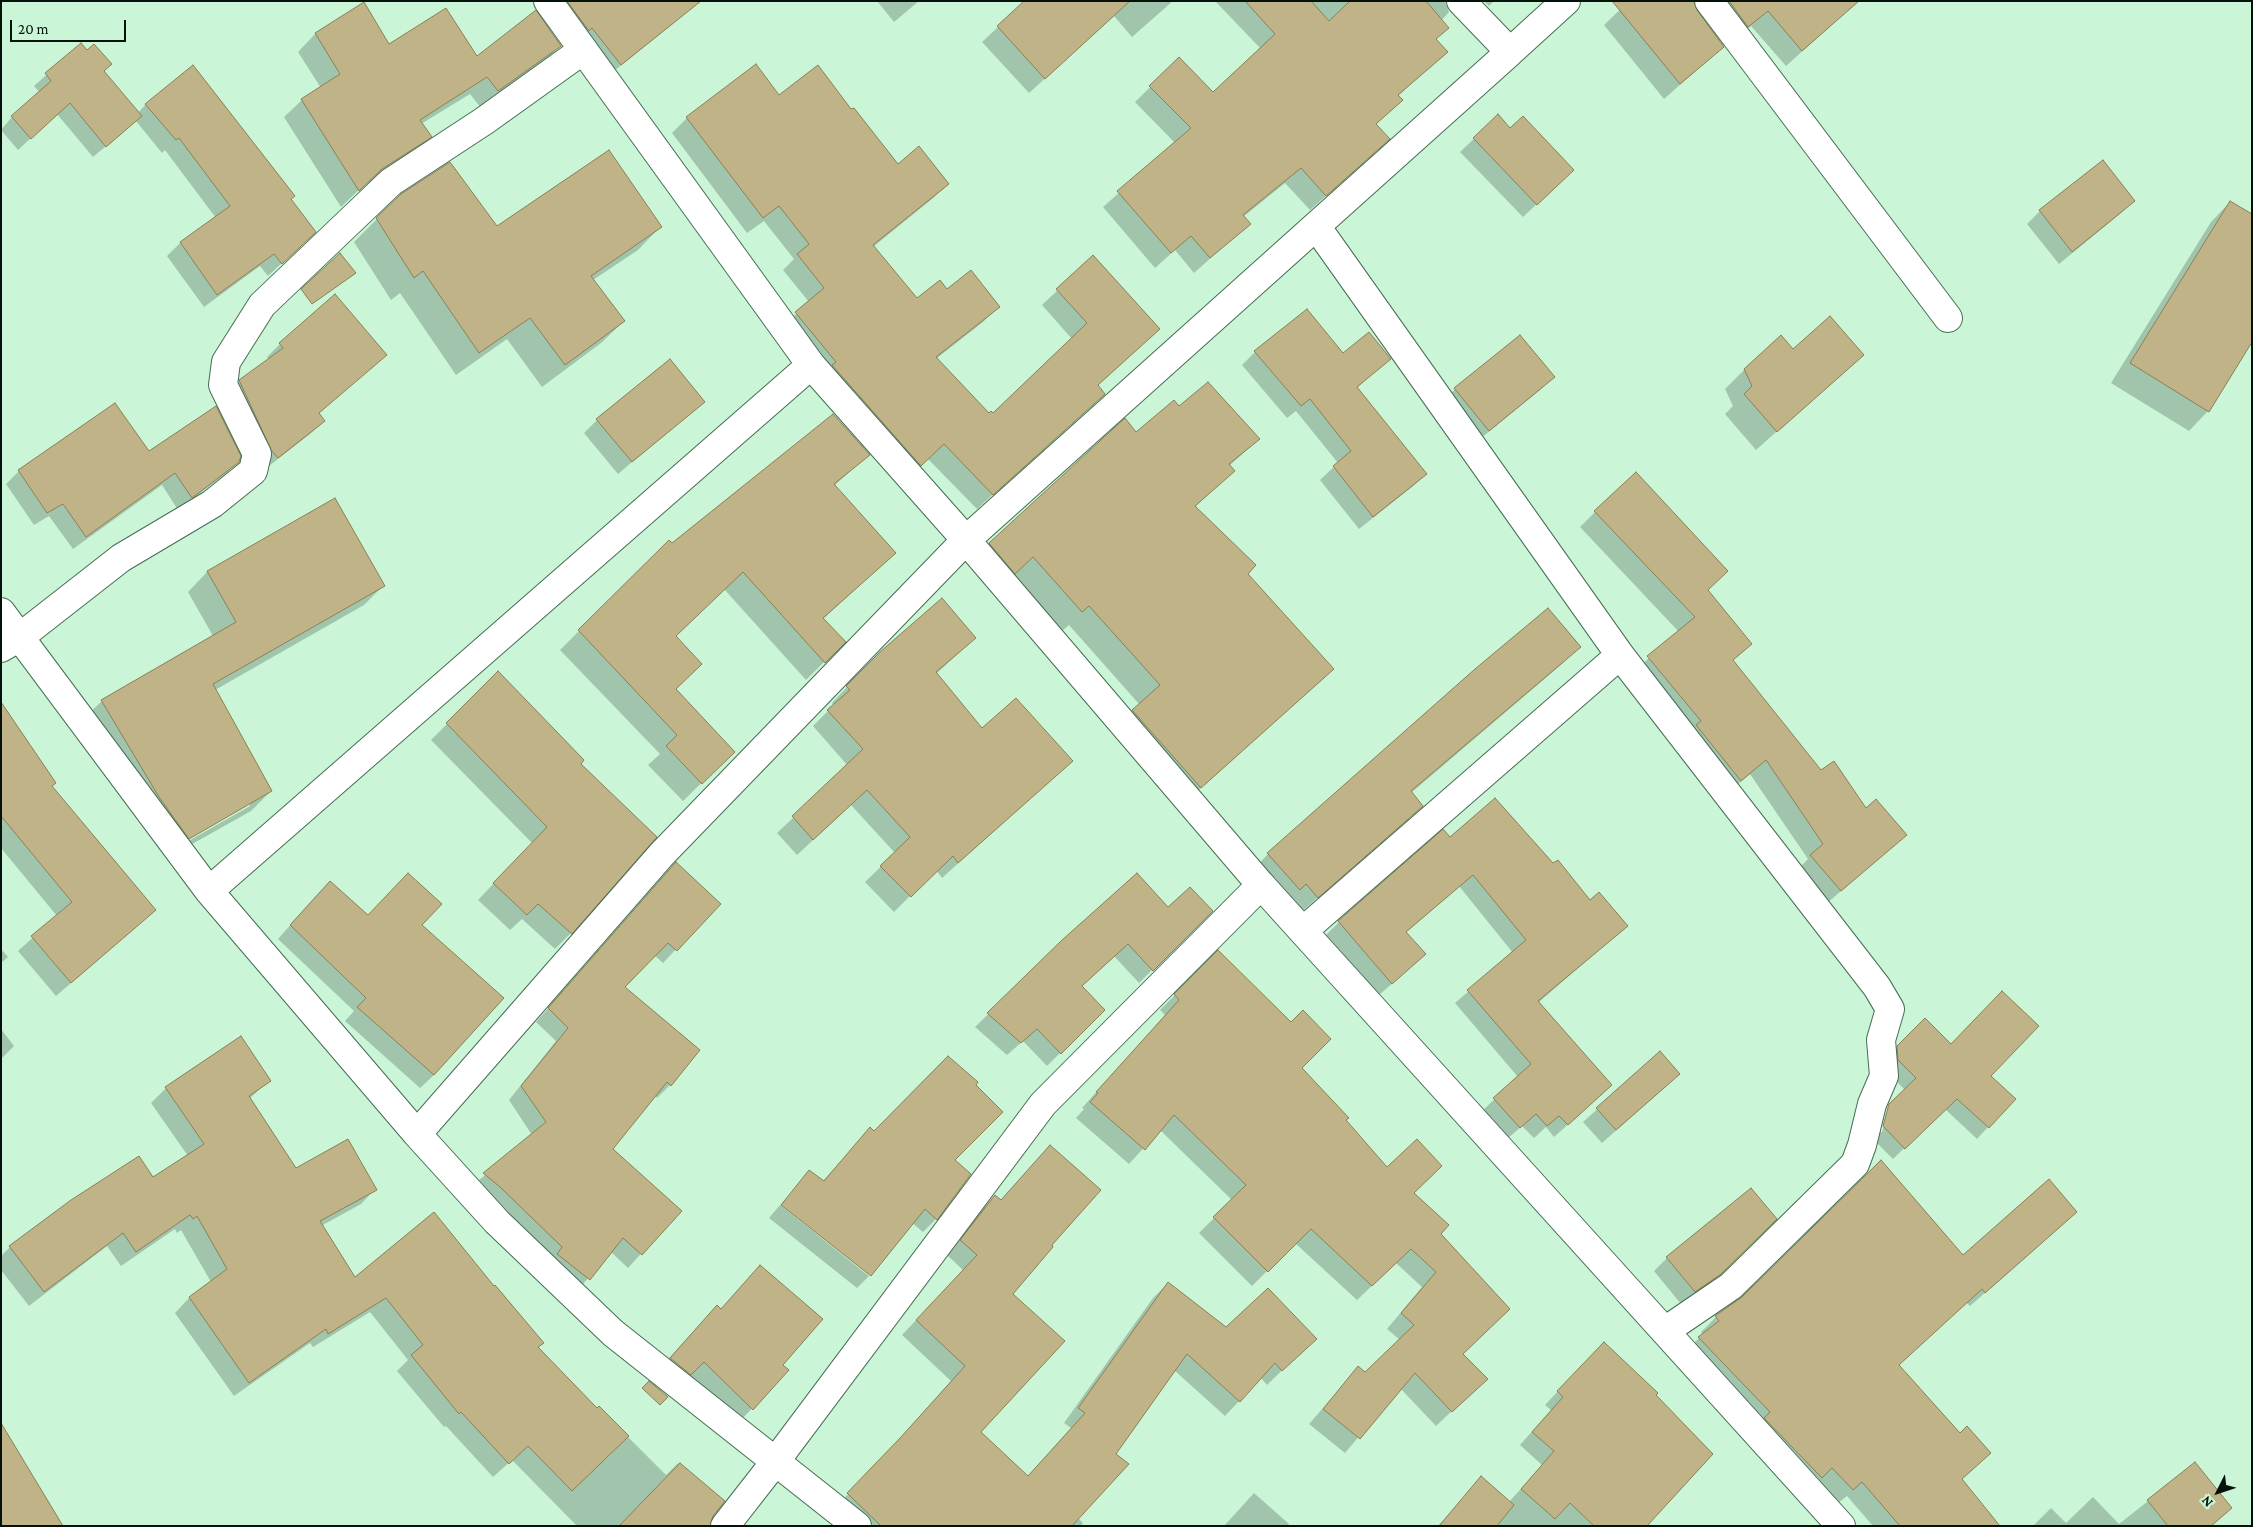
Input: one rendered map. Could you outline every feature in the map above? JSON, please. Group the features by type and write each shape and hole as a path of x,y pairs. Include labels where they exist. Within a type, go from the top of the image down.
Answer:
{"street":[{"path":"548,1 811,364 966,540 1261,885 1841,1526"},
{"path":"1461,1 1510,52"},
{"path":"417,1134 662,854 966,540 1566,1"},
{"path":"1710,1 1948,318"},
{"path":"11,643 122,558 212,504 254,471 257,454 223,385 226,362 234,346 262,305 391,182 484,121 583,50"},
{"path":"1316,226 1620,655 1877,987 1890,1009 1881,1040 1884,1076 1872,1104 1855,1164 1731,1286 1665,1331"},
{"path":"209,891 811,364"},
{"path":"1,612 11,643 209,891 417,1134 497,1222 612,1334 857,1526"},
{"path":"1303,931 1620,655"},
{"path":"725,1526 1044,1104 1261,885"}],"building":[{"path":"567,1 701,1 621,65 592,28 589,31"},
{"path":"1024,1 1130,1 1045,79 997,26"},
{"path":"1245,1 1311,1 1329,21 1350,1 1426,1 1449,28 1436,39 1448,52 1398,95 1403,100 1376,124 1390,139 1326,196 1301,168 1243,215 1251,224 1210,258 1191,236 1171,253 1117,191 1191,128 1149,86 1179,57 1213,92 1275,34"},
{"path":"1612,1 1694,1 1697,10 1724,47 1680,84"},
{"path":"1729,1 1859,1 1802,51 1768,11 1748,27"},
{"path":"364,2 389,44 446,8 477,56 536,10 561,46 498,91 487,77 420,120 432,137 382,169 359,191 301,99 340,74 315,33"},
{"path":"81,43 87,50 94,44 112,64 104,71 142,116 106,147 70,103 31,139 11,116 51,81 45,73"},
{"path":"756,64 779,95 818,65 851,109 854,108 898,164 919,146 949,184 873,245 917,298 940,280 947,289 971,270 1000,307 936,357 989,413 991,411 993,413 1087,323 1056,289 1093,255 1160,329 1098,385 1105,394 993,495 944,444 921,466 832,365 836,362 795,312 824,288 797,254 809,244 779,206 763,218 686,117"},
{"path":"193,65 295,196 291,199 316,232 282,264 274,254 217,295 180,242 230,206 179,138 176,140 145,104"},
{"path":"1498,114 1510,128 1523,116 1574,170 1537,205 1473,138"},
{"path":"609,150 662,227 591,276 625,321 565,365 530,318 479,353 423,271 414,278 376,218 401,194 450,162 497,226"},
{"path":"2103,160 2135,201 2072,252 2039,210"},
{"path":"2230,201 2252,214 2252,342 2209,412 2130,363"},
{"path":"340,253 356,273 312,304 301,289"},
{"path":"335,294 387,355 319,413 325,421 278,458 271,450 239,380 283,348 279,343"},
{"path":"1307,309 1343,353 1369,332 1391,359 1357,387 1427,474 1373,517 1333,466 1351,451 1310,399 1301,406 1254,351"},
{"path":"1830,316 1864,355 1777,432 1744,394 1752,386 1744,369 1781,335 1793,349"},
{"path":"1520,335 1555,377 1489,431 1454,388"},
{"path":"670,359 705,402 632,462 596,419"},
{"path":"1208,382 1260,439 1229,464 1235,471 1195,506 1256,565 1248,574 1334,669 1201,788 1132,710 1160,685 1089,606 1082,612 1033,557 1015,574 989,543 1125,418 1136,432 1174,400 1179,406"},
{"path":"115,403 149,451 216,406 241,456 239,462 192,498 175,473 86,537 63,504 47,513 18,470"},
{"path":"833,414 870,455 834,484 896,553 823,618 846,642 825,663 743,572 676,636 702,664 676,689 735,752 702,784 666,746 677,735 578,630 669,540 672,543"},
{"path":"1636,472 1728,571 1708,590 1752,644 1733,660 1821,770 1834,761 1866,808 1876,799 1907,835 1841,891 1810,855 1823,844 1766,760 1741,781 1696,725 1701,721 1647,656 1695,617 1594,511"},
{"path":"335,498 385,586 213,684 272,791 189,839 159,797 101,700 236,622 207,571"},
{"path":"942,598 976,638 936,672 982,728 1016,698 1073,761 958,863 953,856 911,897 880,866 910,837 867,790 813,840 792,816 863,749 827,710 850,690 846,686 880,652"},
{"path":"1548,608 1581,647 1411,791 1423,806 1318,898 1306,884 1300,890 1267,853 1475,669"},
{"path":"498,671 584,760 581,764 657,837 572,934 538,904 527,915 493,883 547,827 446,723"},
{"path":"1,702 56,783 52,786 156,910 71,983 31,936 72,902 1,816"},
{"path":"1495,798 1553,863 1558,860 1590,900 1599,892 1628,926 1538,1001 1612,1085 1568,1125 1559,1116 1547,1126 1536,1114 1520,1128 1493,1098 1531,1064 1467,990 1526,940 1473,875 1406,932 1426,954 1392,984 1338,921 1443,829 1450,837"},
{"path":"676,862 721,904 677,951 668,943 625,987 700,1050 671,1086 667,1082 613,1149 682,1211 642,1255 623,1238 590,1280 557,1254 562,1247 483,1173 546,1122 521,1086 568,1028 548,1008"},
{"path":"408,873 442,904 422,925 504,998 434,1075 357,1007 366,998 290,925 330,881 368,915"},
{"path":"1137,873 1168,907 1190,887 1213,911 1153,971 1128,944 1082,986 1105,1010 1061,1054 1037,1029 1021,1043 987,1013 1061,941"},
{"path":"1218,950 1291,1022 1303,1010 1331,1039 1302,1068 1349,1118 1346,1120 1387,1167 1417,1139 1442,1166 1414,1193 1449,1225 1441,1234 1510,1309 1463,1354 1488,1379 1452,1412 1415,1373 1360,1439 1323,1409 1358,1366 1365,1372 1414,1325 1401,1313 1436,1272 1411,1249 1372,1286 1311,1229 1268,1272 1213,1217 1246,1185 1174,1115 1145,1150 1090,1102 1098,1093 1096,1092 1179,1000 1174,994"},
{"path":"2002,991 2039,1026 1991,1076 2016,1099 1989,1128 1957,1099 1905,1149 1883,1126 1889,1104 1916,1078 1898,1060 1897,1046 1925,1018 1951,1044"},
{"path":"241,1036 271,1081 249,1096 296,1168 348,1139 377,1190 320,1221 355,1277 434,1212 494,1286 544,1343 538,1347 597,1408 599,1406 629,1436 572,1491 528,1446 509,1464 461,1412 459,1414 411,1355 423,1345 386,1298 328,1334 326,1329 249,1383 189,1297 227,1269 197,1216 193,1219 190,1215 136,1252 123,1233 44,1292 9,1246 71,1200 139,1156 153,1177 204,1144 165,1087"},
{"path":"1660,1051 1680,1074 1616,1130 1596,1108"},
{"path":"948,1056 978,1082 976,1085 1003,1112 955,1160 971,1174 937,1220 925,1209 871,1276 781,1205 809,1170 824,1181 870,1127 874,1131"},
{"path":"1050,1145 1101,1190 1052,1245 1053,1247 1013,1294 1065,1341 981,1432 1028,1476 1085,1413 1078,1408 1168,1282 1226,1327 1268,1288 1317,1339 1282,1371 1275,1363 1240,1402 1187,1354 1116,1454 1129,1464 1072,1526 881,1526 847,1493 965,1366 916,1320 977,1255 960,1240 995,1195 1001,1200"},
{"path":"1881,1160 1963,1255 2049,1179 2077,1212 1985,1293 1982,1289 1899,1365 1960,1433 1967,1426 1991,1453 1962,1479 2000,1526 1900,1526 1862,1482 1853,1490 1832,1468 1822,1478 1764,1418 1770,1412 1698,1337 1719,1321 1715,1316 1742,1297"},
{"path":"1751,1188 1777,1219 1721,1274 1695,1292 1666,1257"},
{"path":"760,1265 823,1319 783,1365 789,1370 753,1410 704,1362 691,1375 670,1358 717,1305 721,1309"},
{"path":"1604,1342 1658,1393 1656,1395 1713,1454 1647,1526 1594,1526 1570,1503 1555,1519 1521,1489 1554,1451 1532,1432 1563,1397 1557,1391"},
{"path":"649,1381 668,1397 660,1405 642,1388"},
{"path":"1,1423 63,1526 1,1526"},
{"path":"2195,1462 2232,1508 2211,1526 2168,1526 2147,1500"},
{"path":"680,1463 725,1501 713,1516 710,1526 619,1526"},
{"path":"1481,1476 1514,1505 1497,1526 1439,1526"}]}
